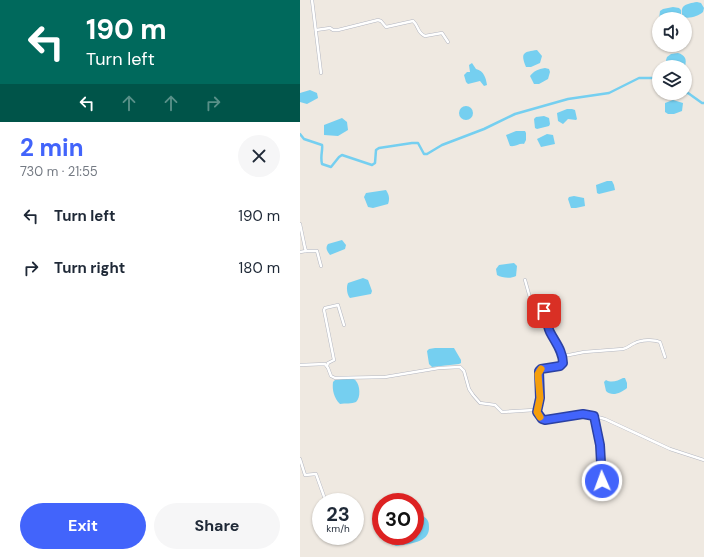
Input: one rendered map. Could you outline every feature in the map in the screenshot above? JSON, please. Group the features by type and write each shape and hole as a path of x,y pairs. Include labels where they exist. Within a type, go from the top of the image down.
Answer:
{"street":[{"path":"312,0 321,72"},
{"path":"316,30 330,28 333,30 338,30 378,20 381,21 386,27 413,21 415,22 419,33 425,36 442,33 448,42"},
{"path":"300,224 306,251"},
{"path":"300,252 316,251 321,266"},
{"path":"525,280 534,312 544,311 546,313 547,324 550,332 563,358 562,364 541,369 539,371 540,398 537,412"},
{"path":"326,366 334,360 324,310 325,308 338,305 344,325"},
{"path":"563,358 584,352 623,349 636,342 656,340 660,342 665,357"},
{"path":"300,365 321,363 326,366 331,376 336,378 385,377 439,368 460,367 464,371 469,389 480,403 494,405 502,412 530,409 537,412 542,419 545,420 583,414 594,416 605,419 670,449 704,460"},
{"path":"594,416 600,445 602,481"},
{"path":"300,459 305,475 316,474 323,493"}],"water":[{"path":"697,2 701,3 704,8 703,12 692,17 692,12 682,12 684,6"},
{"path":"673,7 679,8 681,12 660,12 663,9"},
{"path":"537,50 542,56 540,63 531,67 526,67 523,58 524,54 529,51"},
{"path":"678,53 682,55 686,60 666,60 671,54"},
{"path":"472,63 476,69 481,71 484,75 487,85 484,86 480,81 468,84 466,82 464,75 467,72 470,72 469,65"},
{"path":"545,68 549,69 550,72 548,79 539,84 534,84 530,76 536,70"},
{"path":"310,90 317,93 318,98 307,104 300,102 300,93"},
{"path":"673,100 683,103 682,111 674,114 668,114 665,112 665,103"},
{"path":"463,106 469,106 473,110 473,116 469,120 463,120 459,116 459,110"},
{"path":"567,109 575,110 577,119 568,119 563,124 558,121 557,113"},
{"path":"544,116 549,118 549,126 537,129 535,128 534,119 536,117"},
{"path":"342,118 347,122 348,130 338,136 324,135 324,125"},
{"path":"516,131 525,131 526,140 524,144 510,146 506,135"},
{"path":"547,134 553,135 555,144 541,147 537,139"},
{"path":"607,181 612,181 615,190 599,194 597,193 596,185"},
{"path":"386,190 389,197 388,204 373,208 368,207 364,197 366,193"},
{"path":"574,196 584,198 585,206 571,208 568,199 569,197"},
{"path":"342,240 346,245 345,249 330,255 327,250 328,244"},
{"path":"514,263 517,266 516,276 506,278 497,275 496,269 499,265"},
{"path":"363,278 368,280 372,291 371,294 350,298 347,291 348,283"},
{"path":"435,348 454,348 461,360 461,363 432,367 429,364 427,351"},
{"path":"351,378 355,380 358,385 359,398 354,403 340,404 334,394 333,382 335,380"},
{"path":"625,378 627,383 627,388 616,394 611,394 606,391 604,382 606,380 614,381"},
{"path":"424,517 429,524 426,536 424,538"}],"waterway":[{"path":"300,134 304,139 322,145 322,164 331,167 342,155 372,165 375,163 376,150 379,148 418,143 424,154 427,154 442,145 484,129 515,114 568,99 609,93 639,78 652,78"},
{"path":"692,96 704,103"}],"slow traffic":[{"path":"540,417 537,412 540,398 538,374 541,369"}],"route":[{"path":"544,311 547,316 547,324 550,332 563,358 563,363 560,366 541,369 539,371 540,398 537,412 542,419 545,420 583,414 594,416 600,445 602,481"}]}
